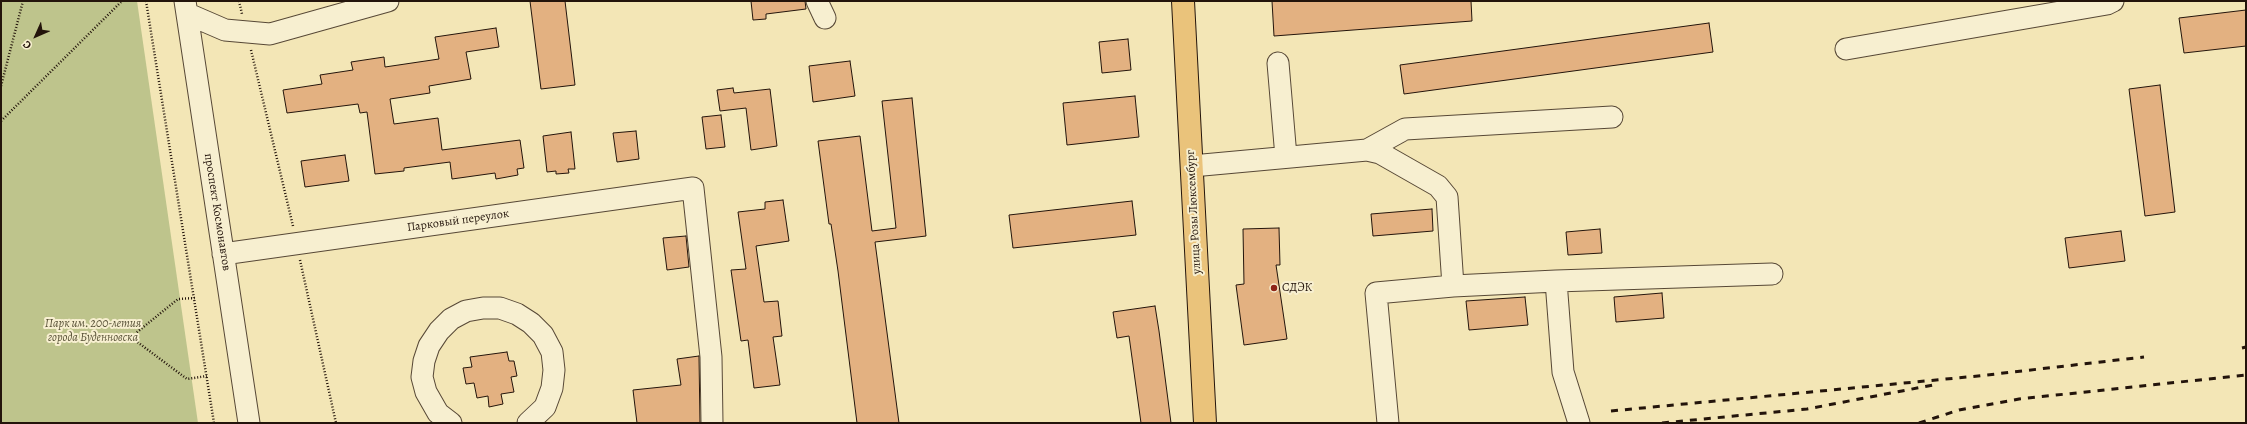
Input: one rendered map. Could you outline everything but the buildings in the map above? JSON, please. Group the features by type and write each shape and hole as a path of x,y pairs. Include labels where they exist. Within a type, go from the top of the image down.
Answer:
{"main road":[{"name":"улица Розы Люксембург","path":"1183,1 1205,423"}],"street":[{"path":"186,8 225,30 270,34 388,1"},
{"path":"1846,49 2107,4 2113,1"},
{"name":"проспект Космонавтов","path":"186,8 249,423"},
{"path":"1278,63 1286,158"},
{"path":"1367,150 1405,129 1612,117"},
{"path":"1192,166 1367,150 1380,153 1438,186 1447,197 1453,286"},
{"name":"Парковый переулок","path":"224,254 693,188 711,357 712,423"},
{"path":"1388,423 1376,293 1453,286 1556,281 1772,274"},
{"path":"1556,281 1562,372 1579,423"},
{"path":"451,423 438,412 426,392 422,377 424,361 429,346 439,331 450,320 466,311 484,308 500,308 517,314 531,323 543,335 552,352 554,370 552,388 544,407 528,423"}],"path":[{"path":"1,86 23,1"},
{"path":"1,121 122,1"},
{"path":"146,1 214,423"},
{"path":"239,1 297,243 336,423"},
{"path":"195,298 178,299 136,334 136,342 187,379 207,376"}],"green space":[{"name":"Парк им. 200-летия города Буденновска","path":"1,1 137,1 198,423 1,423"}],"railway":[{"path":"2242,348 2246,347"},
{"path":"1611,411 1978,376 2144,357"},
{"path":"1919,423 1959,410 2019,399 2246,375"},
{"path":"1662,423 1807,409 1933,385"}],"place":[{"name":"СДЭК","path":"1274,288"}]}
